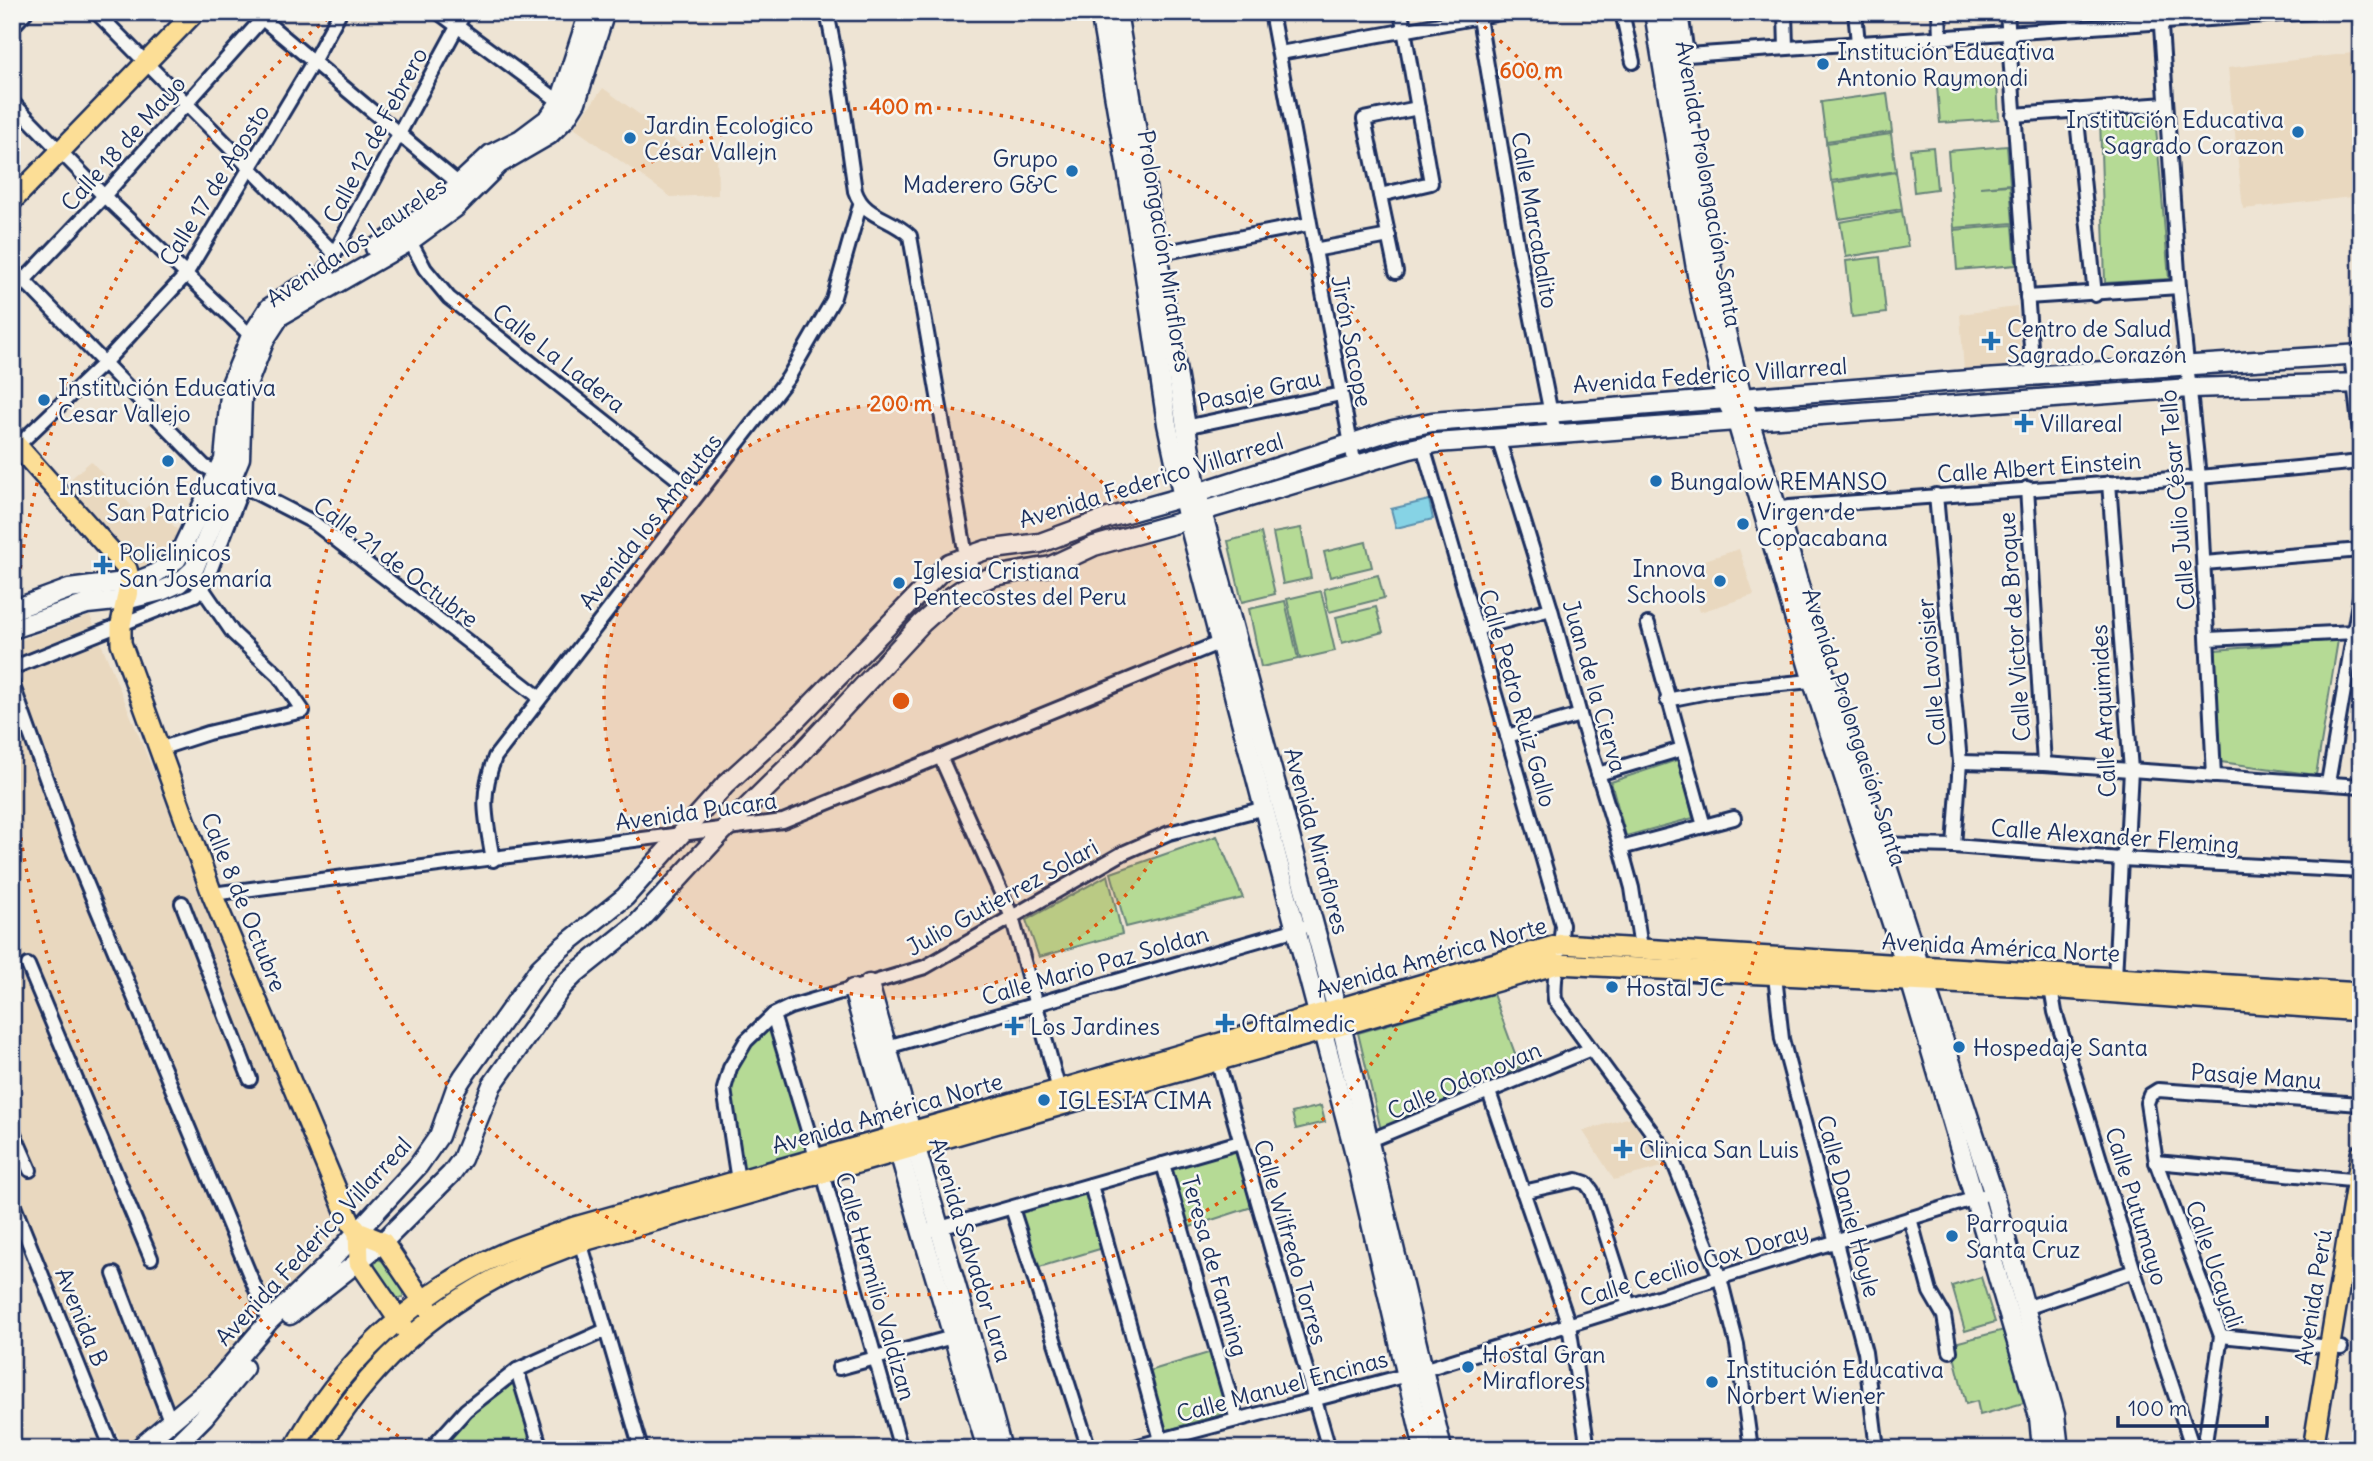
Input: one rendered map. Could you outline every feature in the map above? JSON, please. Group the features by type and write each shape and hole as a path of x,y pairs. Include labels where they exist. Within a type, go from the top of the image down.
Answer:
{"main road":[{"path":"142,59 179,12"},
{"path":"12,201 55,148 142,59 195,12"},
{"name":"Avenida los Laureles","path":"231,480 224,460 231,384 251,336 269,308 295,290 373,250 428,213 491,154 521,139 549,118 560,102 589,12"},
{"name":"Avenida los Laureles","path":"12,629 127,591 177,559 231,480 240,458 242,398 265,339 280,316 410,241 456,208 499,164 549,135 566,118 576,102 606,12"},
{"name":"Prolongación Miraflores","path":"1100,12 1185,427 1193,505"},
{"name":"Prolongación Miraflores","path":"1116,12 1150,255 1167,424 1193,505"},
{"name":"Avenida Prolongación Santa","path":"1654,12 1676,56"},
{"name":"Avenida Prolongación Santa","path":"1671,12 1708,292 1734,399 1864,817 1916,975 1993,1192 2055,1415 2059,1449"},
{"path":"12,184 55,148"},
{"name":"Avenida Federico Villarreal","path":"172,1449 204,1417 284,1319 383,1242 419,1208 462,1159 492,1085 562,988 576,973 636,925 922,623 951,597 979,581 1041,569 1193,505 1351,444 1415,425 2032,375 2356,355"},
{"path":"1969,380 1970,402"},
{"name":"Avenida Federico Villarreal","path":"138,1449 215,1384 269,1321 358,1232 431,1150 439,1136 456,1088 540,968 625,897 725,785 799,717 949,563 986,550 1040,543 1108,518 1193,505 1355,466 1423,446 1555,433 1970,402 2190,388 2357,383"},
{"path":"14,446 127,569 127,591"},
{"name":"Avenida Miraflores","path":"1193,505 1269,800 1330,1020 1415,1373 1442,1449"},
{"name":"Avenida los Laureles","path":"12,610 69,589 127,591"},
{"name":"Calle 8 de Octubre","path":"127,591 121,624 121,643 212,894 329,1176 349,1220 358,1232 359,1262"},
{"name":"Avenida América Norte","path":"1330,1020 1561,944 1641,948 1735,965 1775,976 1916,975"},
{"name":"Avenida América Norte","path":"578,1235 1330,1020 1557,964 1735,965 2050,981 2361,1011"},
{"name":"Avenida Prolongación Santa","path":"1916,975 1975,1198 2039,1417 2042,1449"},
{"name":"Avenida América Norte","path":"2050,981 2115,978 2361,993"},
{"name":"Avenida Salvador Lara","path":"861,986 887,1047 905,1142"},
{"name":"Avenida Salvador Lara","path":"861,986 962,1335 1003,1449"},
{"name":"Avenida América Norte","path":"905,1142 1059,1090 1215,1053"},
{"name":"Avenida Perú","path":"2325,1449 2335,1348 2361,1154"},
{"name":"Avenida América Norte","path":"294,1449 318,1410 358,1375 404,1328 429,1309 473,1291 508,1262 578,1235 738,1181 819,1166"},
{"name":"Avenida Perú","path":"2313,1449 2358,1254 2361,1225"},
{"path":"358,1232 383,1242 429,1309"},
{"path":"359,1262 404,1328"},
{"name":"Avenida Salvador Lara","path":"962,1335 987,1449"},
{"name":"Avenida Miraflores","path":"1415,1373 1424,1449"},
{"name":"Avenida América Norte","path":"318,1449 336,1421 358,1375"}],"street":[{"path":"12,27 26,12"},
{"path":"96,12 335,254"},
{"name":"Calle 17 de Agosto","path":"14,446 105,362 185,276 340,12"},
{"path":"438,12 560,102"},
{"name":"Calle 12 de Febrero","path":"321,278 465,12"},
{"name":"Avenida los Amautas","path":"493,860 484,804 486,781 495,757 788,378 833,300 860,205 855,191 827,12"},
{"name":"Jirón Sacope","path":"1271,12 1355,466"},
{"path":"1380,195 1431,183 1401,12"},
{"path":"1280,53 1507,12"},
{"path":"1622,12 1633,62"},
{"path":"1681,12 1676,56 2076,27 2160,17 2312,12"},
{"path":"1785,12 1786,48"},
{"path":"1855,12 1858,43"},
{"path":"1939,12 1940,37"},
{"path":"2007,12 2032,375"},
{"path":"2075,12 2076,27"},
{"name":"Calle Marcabalito","path":"1479,15 1518,249 1555,433"},
{"path":"258,16 459,184"},
{"name":"Calle 18 de Mayo","path":"12,293 186,104 258,16"},
{"name":"Calle Julio César Tello","path":"2160,17 2179,287 2199,477 2214,776"},
{"path":"12,102 185,276 251,336"},
{"path":"2013,115 2166,104"},
{"path":"1396,272 1364,119 1418,108"},
{"path":"2076,110 2095,295"},
{"path":"860,205 900,225 911,236 966,556 979,581"},
{"path":"1150,255 1309,224"},
{"path":"1314,250 1389,236"},
{"name":"Calle La Ladera","path":"410,241 425,269 449,298 697,494"},
{"name":"Calle 21 de Octubre","path":"12,268 204,467 313,522 539,697"},
{"path":"2027,297 2095,295 2179,287"},
{"path":"2356,355 2361,442"},
{"name":"Pasaje Grau","path":"1185,427 1341,394"},
{"name":"Juan de la Cierva","path":"1498,438 1621,848 1632,888 1641,948"},
{"name":"Calle Pedro Ruiz Gallo","path":"1423,446 1562,925 1553,987 1555,1000 1672,1161 1720,1278 1737,1345 1751,1449"},
{"name":"Calle Albert Einstein","path":"1770,511 1936,495 2199,477 2361,462"},
{"path":"12,668 187,600 202,588 208,579 231,480"},
{"name":"Calle Arquimides","path":"2109,483 2131,770 2127,845 2121,859 2115,978"},
{"name":"Calle Victor de Broque","path":"2027,488 2044,764"},
{"name":"Calle Lavoisier","path":"1936,495 1960,762 1954,846"},
{"path":"2204,563 2361,550"},
{"path":"159,749 208,733 303,710 279,676 233,633 202,588"},
{"path":"2328,783 2361,592"},
{"path":"1476,629 1551,608"},
{"path":"1648,624 1704,826"},
{"path":"2208,639 2354,632"},
{"name":"Avenida Pucara","path":"212,894 723,831 783,821 1228,639"},
{"path":"1667,700 1713,691 1820,680"},
{"path":"12,683 66,834 269,1321"},
{"path":"1507,736 1580,715"},
{"path":"1598,774 1682,749"},
{"path":"940,756 1012,917 1059,1090"},
{"path":"1960,762 2044,764 2361,786"},
{"name":"Julio Gutierrez Solari","path":"738,1181 724,1089 730,1069 746,1041 773,1014 925,967 1123,853 1169,833 1269,800"},
{"path":"1621,848 1734,818"},
{"name":"Calle Alexander Fleming","path":"1873,844 1954,846 2121,859 2361,871"},
{"path":"182,903 250,1079"},
{"name":"Calle Mario Paz Soldan","path":"887,1047 1305,926"},
{"path":"28,965 151,1258"},
{"name":"Calle Daniel Hoyle","path":"1775,976 1782,1039 1865,1352 1877,1449"},
{"name":"Calle Putumayo","path":"2050,981 2055,1012 2134,1271 2193,1449"},
{"name":"Calle Hermilio Valdizan","path":"773,1014 901,1449"},
{"name":"Calle Odonovan","path":"1361,1144 1591,1049"},
{"name":"Calle Wilfredo Torres","path":"1215,1053 1329,1449"},
{"name":"Pasaje Manu","path":"2150,1095 2158,1090 2361,1104"},
{"path":"1489,1092 1569,1325 1588,1449"},
{"name":"Calle Ucayali","path":"2150,1095 2147,1102 2156,1162 2221,1336 2204,1449"},
{"path":"12,1129 30,1170"},
{"path":"931,1231 1240,1142"},
{"path":"2156,1162 2359,1180"},
{"name":"Teresa de Fanning","path":"1163,1164 1237,1420"},
{"path":"1523,1192 1577,1181 1586,1183 1592,1191 1629,1306"},
{"path":"1091,1185 1161,1440"},
{"name":"Calle Cecilio Cox Doray","path":"1415,1373 1993,1192"},
{"name":"Avenida B","path":"12,1201 112,1449"},
{"path":"1012,1208 1089,1449"},
{"path":"1910,1218 1930,1292 1944,1316 1950,1351"},
{"path":"578,1235 641,1449"},
{"path":"2026,1308 2134,1271"},
{"path":"114,1274 172,1423"},
{"path":"431,1449 466,1410 517,1370 606,1330"},
{"path":"839,1368 962,1335"},
{"path":"2221,1336 2335,1348"},
{"path":"517,1370 541,1449"},
{"name":"Calle Manuel Encinas","path":"1127,1449 1415,1373"}],"shaded area":[{"name":"Institución Educativa Sagrado Corazon","path":"2361,52 2361,196 2243,209 2228,68"},
{"name":"Jardin Ecologico César Vallejn","path":"603,88 687,149 717,147 718,195 671,197 574,128"},
{"name":"Centro de Salud Sagrado Corazón","path":"2017,307 2022,369 1964,372 1960,314"},
{"path":"91,461 139,514 152,502 182,535 143,571 65,484"},
{"name":"Innova Schools","path":"1739,549 1754,595 1700,612 1686,566"},
{"path":"90,616 339,1226 229,1365 123,1446 12,1194 12,643"},
{"name":"Clinica San Luis","path":"1630,1117 1662,1167 1614,1180 1583,1131"}],"green space":[{"path":"1997,82 1999,119 1940,123 1937,86"},
{"path":"1887,93 1892,132 1826,141 1821,102"},
{"path":"2155,116 2169,279 2105,283 2100,117"},
{"path":"1891,134 1896,171 1831,181 1826,143"},
{"path":"2007,146 2010,184 1980,187 2010,185 2013,223 1954,228 1948,151"},
{"path":"1933,147 1937,189 1914,192 1910,149"},
{"path":"1896,172 1902,209 1839,219 1833,183"},
{"path":"1902,211 1908,247 1846,257 1840,222"},
{"path":"2013,225 2016,265 1957,270 1954,230"},
{"path":"1880,257 1886,313 1852,317 1846,261"},
{"path":"1301,528 1311,578 1283,584 1273,533"},
{"path":"1261,533 1275,594 1242,602 1228,541"},
{"path":"1366,542 1372,567 1330,577 1324,552"},
{"path":"1378,575 1384,598 1329,612 1324,589"},
{"path":"1321,591 1335,651 1300,659 1287,599"},
{"path":"1285,601 1298,659 1261,667 1249,609"},
{"path":"1376,607 1383,632 1342,643 1336,617"},
{"path":"2338,640 2316,775 2221,762 2215,650"},
{"path":"1680,759 1693,818 1626,836 1611,782"},
{"path":"1217,836 1243,898 1126,927 1111,873"},
{"path":"1108,875 1122,934 1039,957 1026,920"},
{"path":"1493,994 1520,1067 1382,1134 1358,1033"},
{"path":"771,1019 810,1152 743,1172 731,1122 731,1091 741,1063"},
{"path":"1321,1106 1325,1122 1296,1129 1292,1113"},
{"path":"1243,1146 1258,1205 1187,1228 1168,1166"},
{"path":"1088,1190 1103,1248 1036,1268 1018,1210"},
{"path":"377,1259 384,1261 405,1292 403,1297 395,1300 373,1268"},
{"path":"1981,1277 1995,1322 1965,1331 1952,1286"},
{"path":"2008,1329 2027,1402 1980,1415 1977,1401 1966,1404 1951,1344"},
{"path":"1215,1351 1229,1412 1165,1431 1146,1372"},
{"path":"517,1377 541,1449 436,1449 449,1432"}],"water":[{"path":"1429,500 1433,519 1396,528 1391,509"}],"place":[{"name":"Institución Educativa Antonio Raymondi","path":"1823,64"},
{"name":"Institución Educativa Sagrado Corazon","path":"2298,132"},
{"name":"Jardin Ecologico César Vallejn","path":"630,138"},
{"name":"Grupo Maderero G&C","path":"1072,171"},
{"name":"Centro de Salud Sagrado Corazón","path":"1991,341"},
{"name":"Institución Educativa Cesar Vallejo","path":"44,400"},
{"name":"Villareal","path":"2024,423"},
{"name":"Institución Educativa San Patricio","path":"168,461"},
{"name":"Bungalow REMANSO","path":"1656,481"},
{"name":"Virgen de Copacabana","path":"1743,524"},
{"name":"Policlinicos San Josemaría","path":"103,565"},
{"name":"Innova Schools","path":"1720,581"},
{"name":"Iglesia Cristiana Pentecostes del Peru","path":"899,583"},
{"name":"Hostal JC","path":"1612,987"},
{"name":"Oftalmedic","path":"1225,1023"},
{"name":"Los Jardines","path":"1014,1026"},
{"name":"Hospedaje Santa","path":"1959,1047"},
{"name":"IGLESIA CIMA","path":"1044,1100"},
{"name":"Clinica San Luis","path":"1623,1149"},
{"name":"Parroquia Santa Cruz","path":"1952,1236"},
{"name":"Hostal Gran Miraflores","path":"1468,1367"},
{"name":"Institución Educativa Norbert Wiener","path":"1712,1382"}]}
